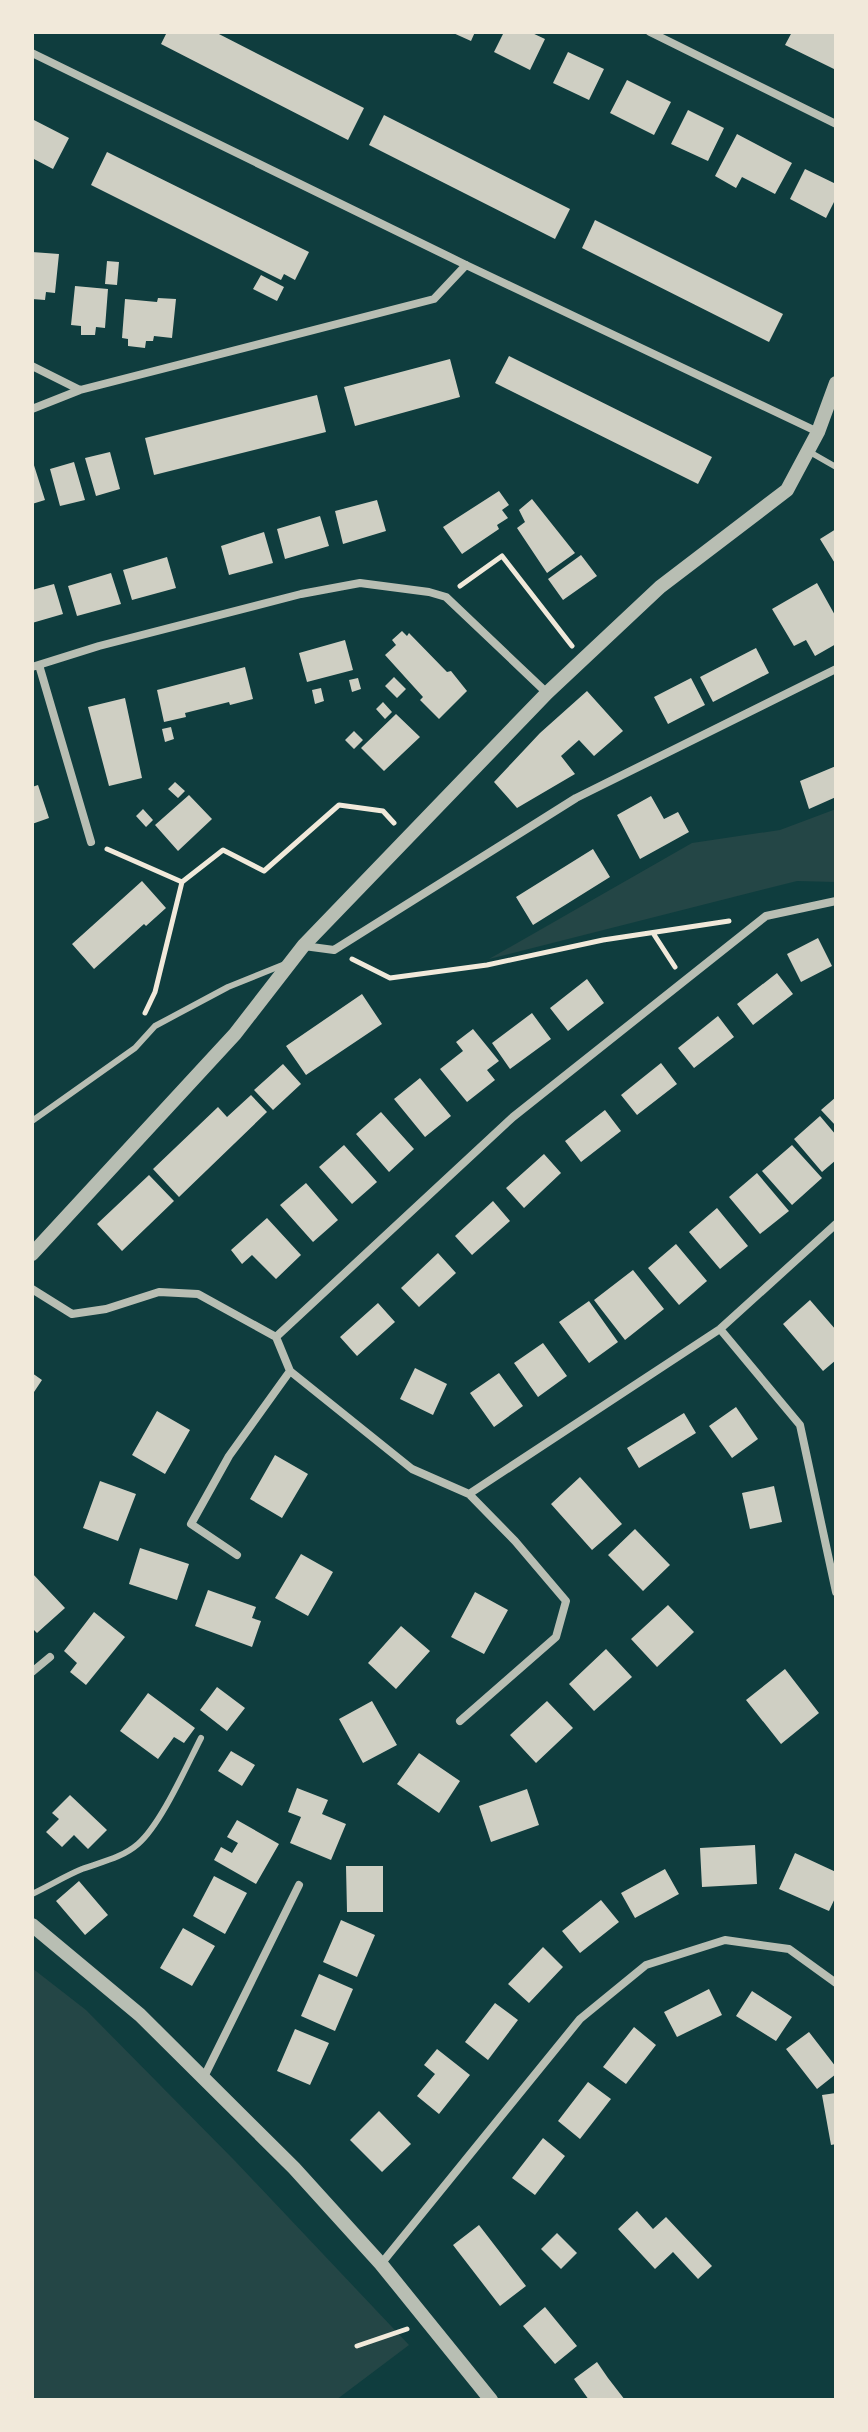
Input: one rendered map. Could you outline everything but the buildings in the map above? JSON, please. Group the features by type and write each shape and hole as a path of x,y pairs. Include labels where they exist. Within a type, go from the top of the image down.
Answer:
{"street":[{"path":"650,32 836,124"},
{"path":"32,53 466,265 818,432"},
{"path":"32,409 80,390 434,299 466,265"},
{"path":"32,366 80,390"},
{"path":"32,1254 235,1034 304,945 547,693 660,587 787,490 818,432 836,383"},
{"path":"91,842 35,666 99,646 301,594 360,583 446,597 547,693"},
{"path":"304,945 334,950 576,798 836,669"},
{"path":"276,1337 513,1117 766,916 836,901"},
{"path":"469,1494 720,1329 836,1224"},
{"path":"32,1289 72,1314 106,1309 159,1292 198,1294 276,1337 290,1371 412,1469 469,1494 515,1541 566,1601 556,1637 460,1721"},
{"path":"720,1329 800,1425 836,1592"},
{"path":"237,1555 191,1524 229,1456 290,1371"},
{"path":"32,1672 50,1657"},
{"path":"204,2077 299,1885"},
{"path":"32,1925 140,2015 294,2168 381,2264 491,2400"},
{"path":"381,2264 580,2019 646,1965 725,1940 789,1949 836,1983"}],"lane":[{"path":"807,451 836,467"},
{"path":"32,1121 135,1048 155,1026 228,987 291,962"},
{"path":"32,1894 116,1857 139,1843 160,1815 201,1738"}],"path":[{"path":"446,597 502,556 582,660"},
{"path":"146,1034 140,1022 155,992 182,882 223,850 264,871 339,805 383,811 406,837"},
{"path":"91,842 182,882"},
{"path":"334,950 390,978 487,965 603,940 766,916"},
{"path":"653,933 684,981"},
{"path":"357,2346 427,2323"}],"shaded area":[{"path":"836,809 836,882 797,881 489,959 692,843 780,830"},
{"path":"32,1968 86,2010 235,2161 409,2345 336,2400 32,2400"}]}
